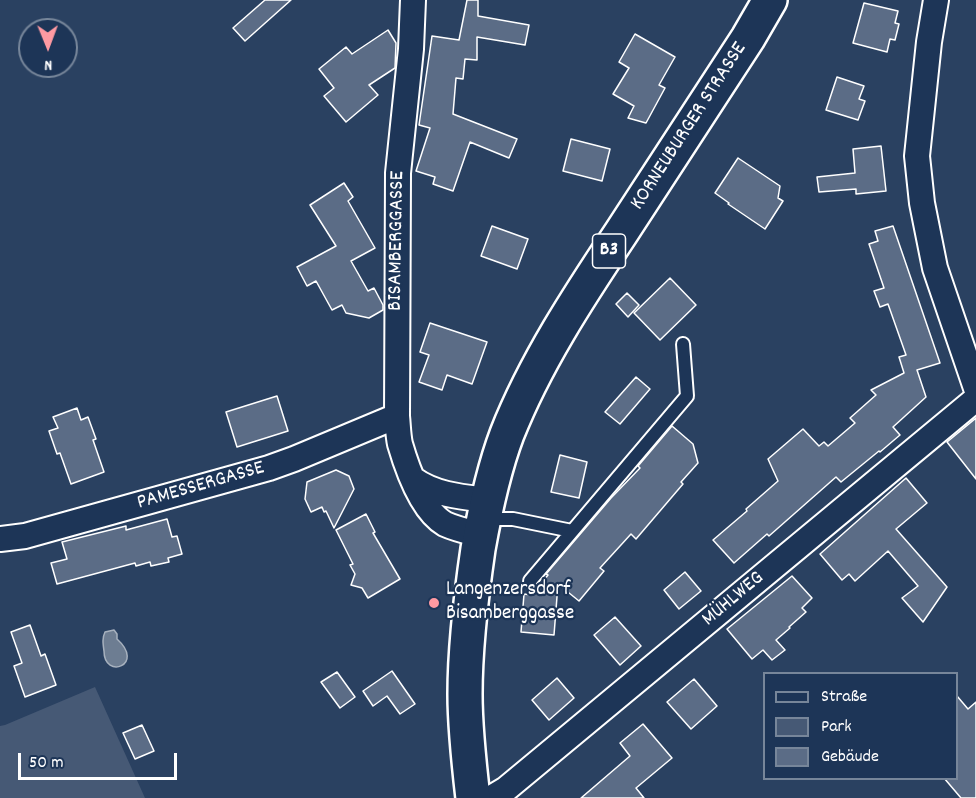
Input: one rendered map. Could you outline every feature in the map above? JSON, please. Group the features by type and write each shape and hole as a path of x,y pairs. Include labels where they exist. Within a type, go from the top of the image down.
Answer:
{"main road":[{"name":"KORNEUBURGER STRASSE","path":"473,798 465,694 466,661 474,578 496,465 519,406 595,272 770,0"}],"street":[{"name":"BISAMBERGGASSE","path":"413,0 411,49 398,173 397,416 400,442 418,493 435,517 445,524 484,518"},
{"path":"936,0 928,42 917,156 922,203 935,268 976,388"},
{"name":"MÜHLWEG","path":"491,798 506,789 976,399"},
{"name":"PAMESSERGASSE","path":"0,539 25,536 269,468 397,416"},
{"path":"413,479 422,486 452,495 484,518"}],"lane":[{"path":"530,581 687,396 683,344"},
{"path":"484,518 513,519 572,531"}],"green space":[{"path":"95,687 145,798 0,798 0,726"}],"shaded area":[{"path":"114,630 127,656 126,662 116,667 110,665 106,660 103,643 105,632"}],"building":[{"path":"265,0 291,0 245,41 233,28"},
{"path":"467,0 478,0 478,16 529,25 525,45 477,37 477,60 465,59 463,79 456,78 453,114 517,139 509,158 470,142 453,191 433,184 435,177 416,171 430,128 419,125 432,36 459,40"},
{"path":"864,3 898,11 895,23 899,24 895,40 890,39 887,52 853,43"},
{"path":"388,30 396,43 395,68 369,85 378,95 346,122 324,96 334,88 319,69 346,47 352,54"},
{"path":"635,34 675,57 659,85 665,88 646,123 628,118 634,106 613,94 629,68 619,62"},
{"path":"837,77 864,86 859,99 865,101 858,120 826,110"},
{"path":"571,139 610,149 602,181 563,171"},
{"path":"881,146 886,191 856,194 856,189 819,192 817,177 855,173 853,149"},
{"path":"738,158 780,186 778,198 783,201 765,229 715,193"},
{"path":"344,183 353,197 348,201 375,248 351,261 368,291 374,288 383,305 383,310 369,318 346,313 342,305 332,310 316,281 307,286 297,267 336,246 310,205"},
{"path":"492,226 528,239 517,269 481,256"},
{"path":"893,226 940,363 917,370 926,397 893,427 900,435 841,482 836,477 769,536 767,534 734,563 713,540 778,481 768,459 803,429 819,446 824,442 828,446 855,423 850,418 876,395 871,390 904,373 899,357 906,355 888,304 880,307 874,291 884,288 869,244 878,241 875,231"},
{"path":"670,278 696,305 660,340 634,313"},
{"path":"627,293 639,305 628,317 616,304"},
{"path":"430,323 487,342 472,384 447,375 442,390 419,382 429,355 420,352"},
{"path":"636,377 650,389 620,424 605,412"},
{"path":"277,396 288,431 237,447 226,412"},
{"path":"77,408 81,420 88,417 104,472 71,484 49,431 58,428 53,417"},
{"path":"976,418 976,479 947,442"},
{"path":"672,426 693,444 698,463 681,482 683,484 636,539 631,534 600,568 604,571 579,601 558,584 554,635 521,632 524,594 532,595 548,575 546,574 640,468 638,466"},
{"path":"560,455 587,462 579,498 551,492"},
{"path":"336,470 349,476 354,489 334,528 322,507 311,512 305,499 307,482"},
{"path":"906,478 927,503 896,529 947,587 923,622 902,598 918,586 888,551 855,581 849,574 842,580 820,554"},
{"path":"366,514 375,532 373,533 400,579 368,598 362,588 351,585 355,574 350,565 353,564 336,530"},
{"path":"167,519 172,537 177,536 182,554 168,558 169,562 151,566 150,562 136,566 135,563 57,584 51,563 67,559 62,542 126,526 126,530"},
{"path":"685,572 701,591 679,609 664,590"},
{"path":"792,576 812,598 802,608 806,612 776,640 785,650 772,660 763,650 752,659 727,629"},
{"path":"615,617 641,646 620,665 594,635"},
{"path":"30,625 41,656 45,654 56,685 25,697 14,666 22,663 11,632"},
{"path":"392,671 415,704 400,714 387,696 373,706 363,691"},
{"path":"337,672 355,697 340,708 321,682"},
{"path":"557,678 574,698 549,720 532,700"},
{"path":"694,679 717,706 691,729 667,702"},
{"path":"958,697 968,709 976,702 976,798 961,798 946,780 958,780"},
{"path":"643,724 672,758 636,788 644,798 581,798 630,756 620,743"},
{"path":"142,725 154,751 135,759 123,733"}],"place":[{"name":"Langenzersdorf Bisamberggasse","path":"434,603"}]}
